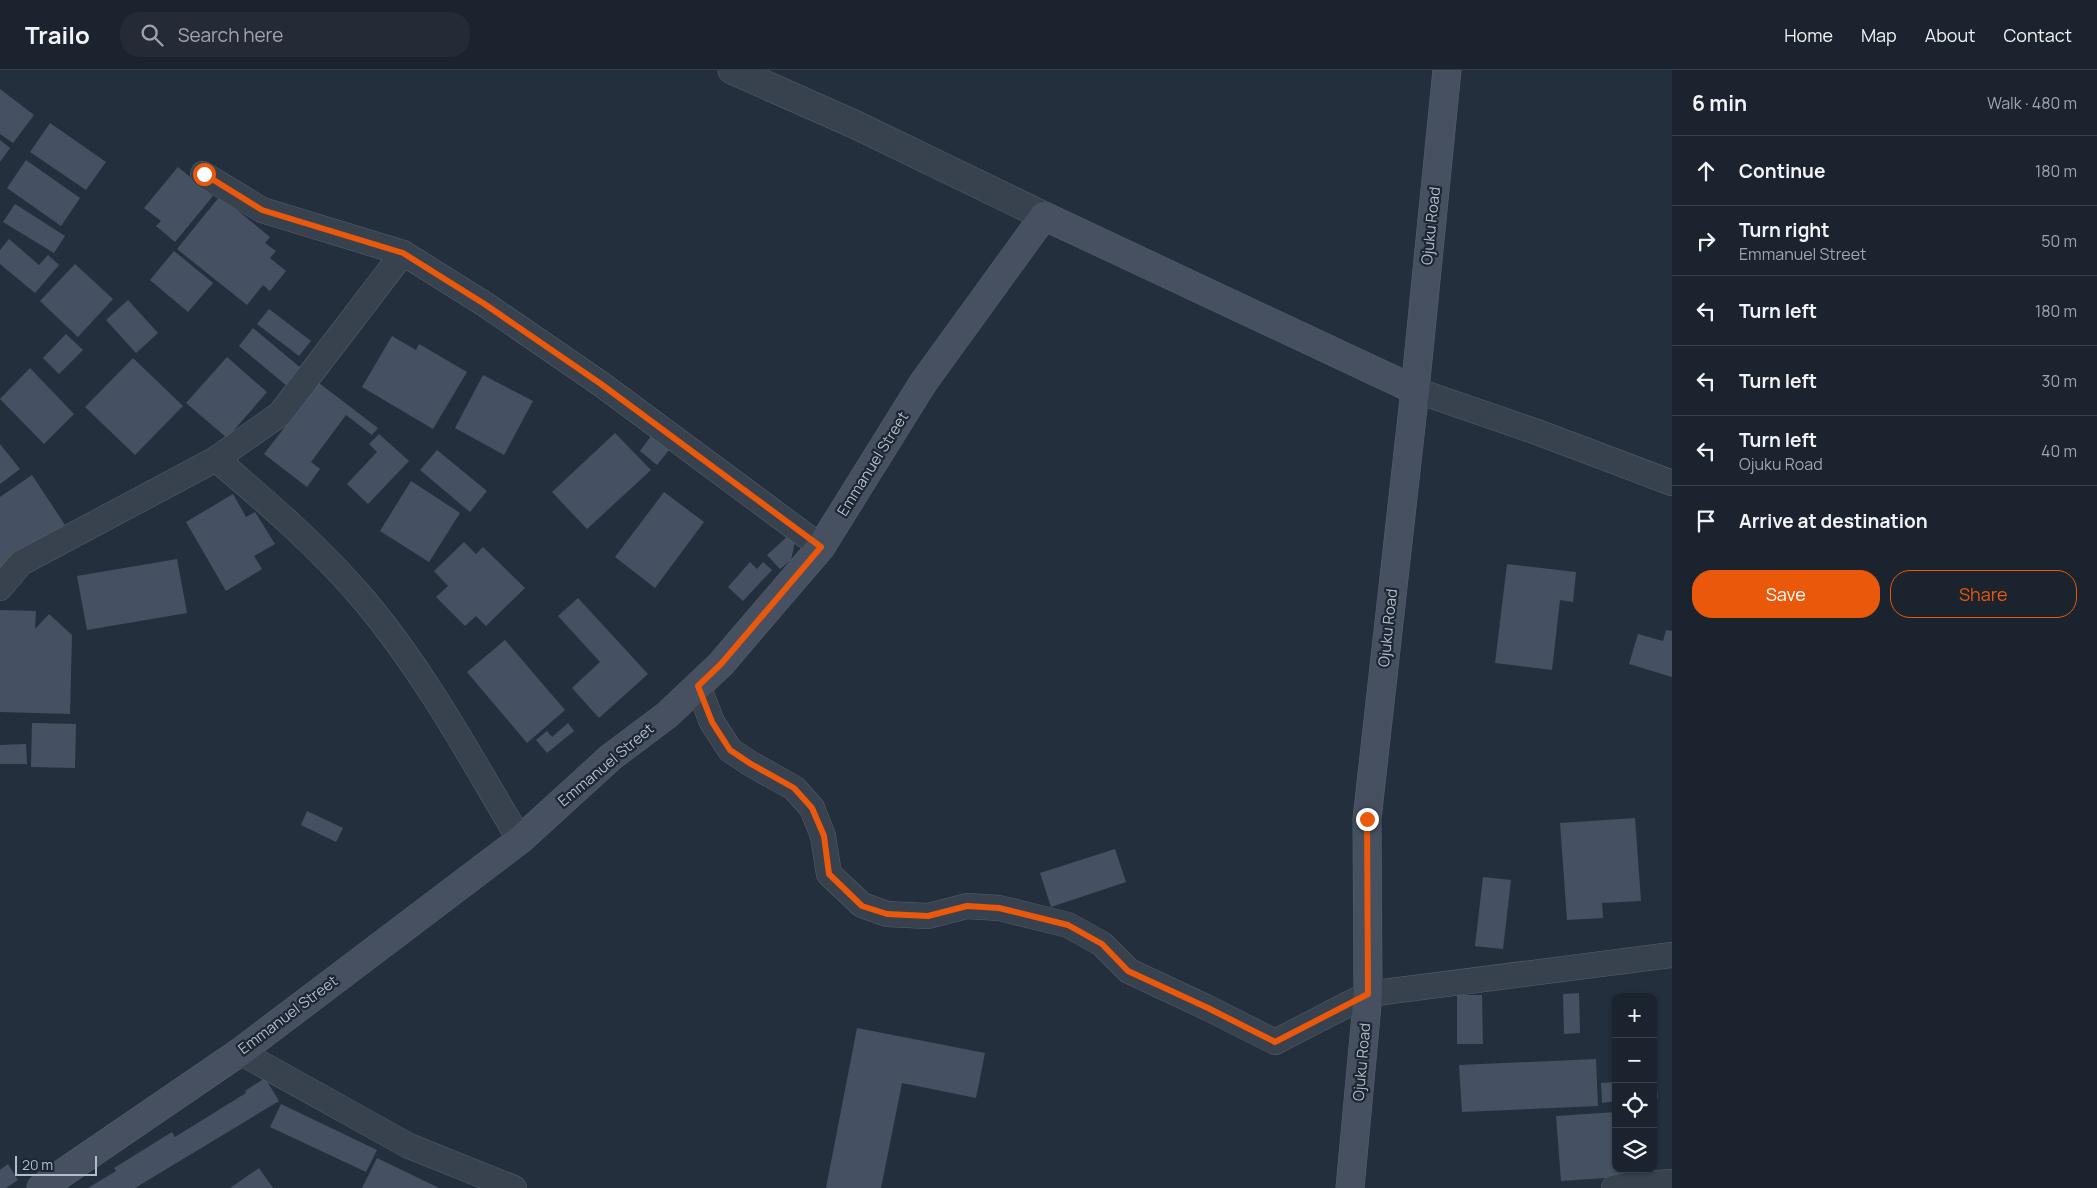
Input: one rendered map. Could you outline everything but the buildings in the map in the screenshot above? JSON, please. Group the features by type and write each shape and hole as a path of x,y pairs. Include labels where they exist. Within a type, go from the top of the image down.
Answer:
{"main road":[{"name":"Ojuku Road","path":"1350,1188 1368,994 1367,819 1415,390 1447,70"},
{"path":"1044,216 1415,390"},
{"name":"Emmanuel Street","path":"41,1188 240,1052 520,840 611,757 667,715 721,664 821,547 923,383 1044,216"}],"street":[{"path":"732,70 854,124 1044,216"},
{"path":"204,174 262,210 403,253 486,305 601,384 821,547"},
{"path":"0,588 21,563 216,459 280,414 403,253"},
{"path":"1415,390 1537,432 1672,483"},
{"path":"216,459 296,527 365,601 428,684 520,840"},
{"path":"698,686 712,722 730,750 794,788 812,808 824,836 829,874 862,906 887,914 928,916 967,906 999,908 1068,925 1102,944 1128,971 1275,1042 1368,994 1672,954"},
{"path":"240,1052 409,1146 514,1188"},
{"path":"1614,1188 1672,1182"}],"route":[{"path":"204,174 262,210 403,253 486,305 601,384 821,547 721,664 698,686 712,722 730,750 794,788 812,808 824,836 829,874 862,906 887,914 928,916 967,906 999,908 1068,925 1102,944 1128,971 1275,1042 1368,994 1367,819"}]}
